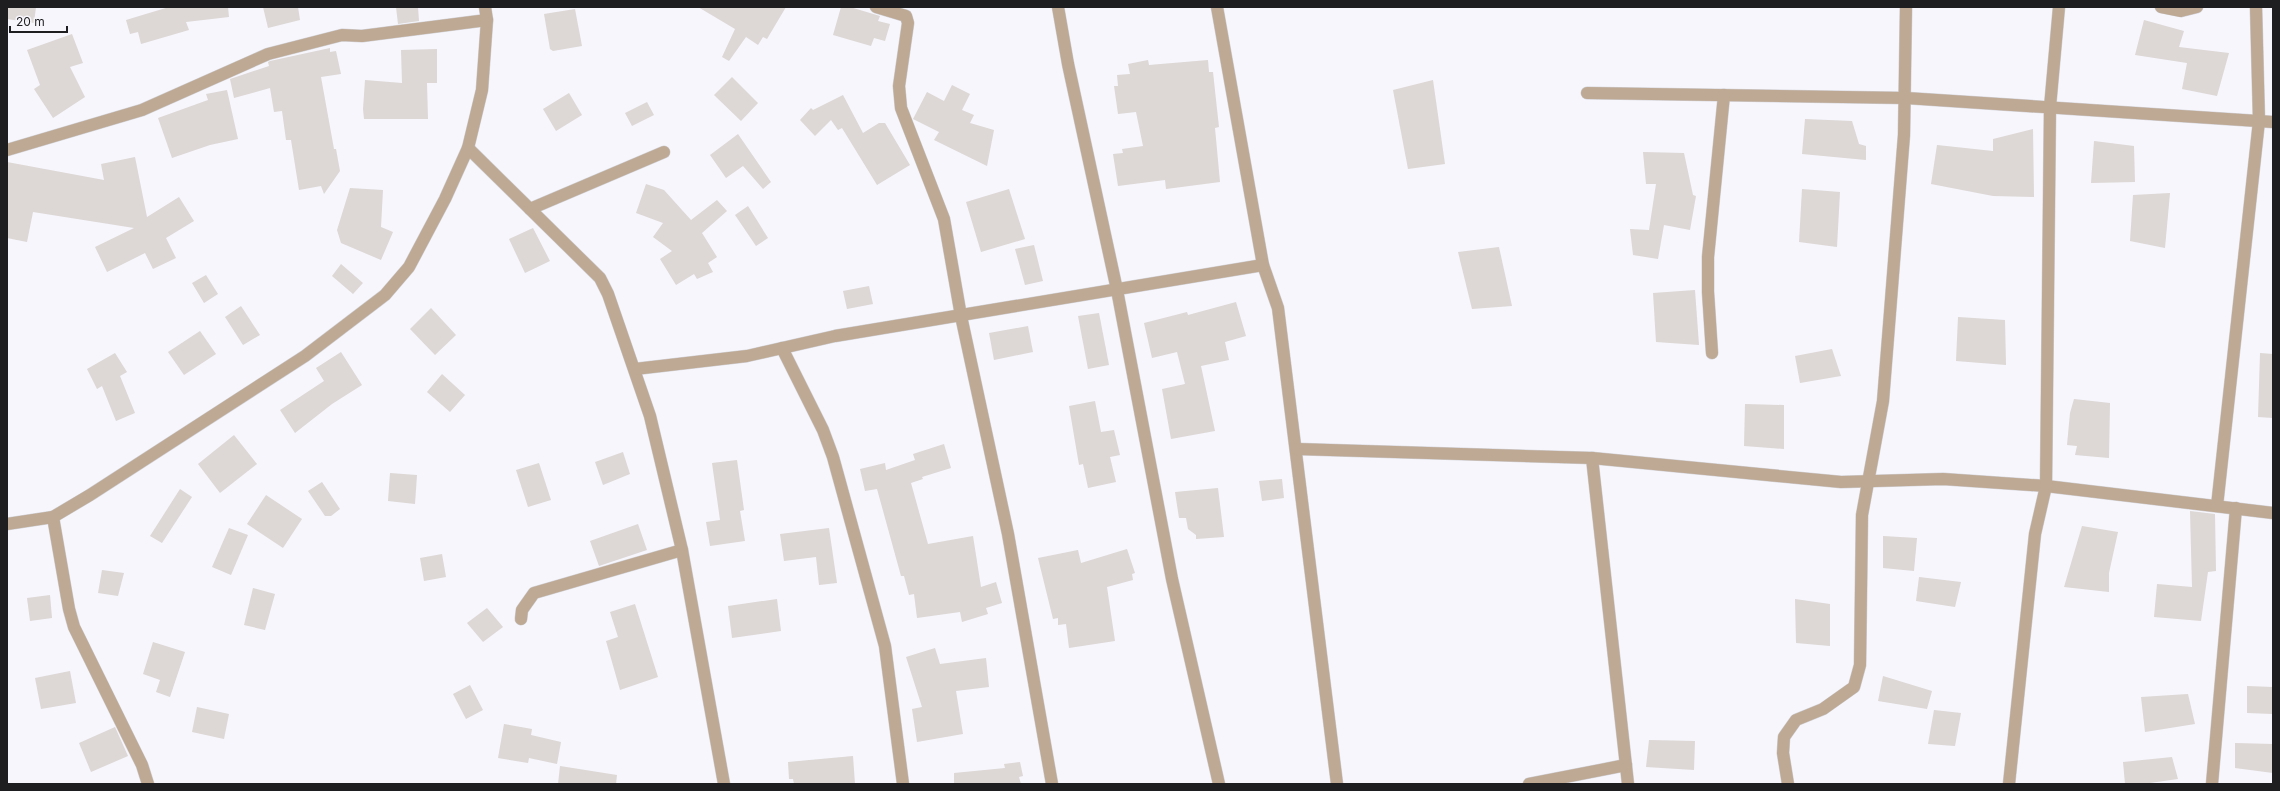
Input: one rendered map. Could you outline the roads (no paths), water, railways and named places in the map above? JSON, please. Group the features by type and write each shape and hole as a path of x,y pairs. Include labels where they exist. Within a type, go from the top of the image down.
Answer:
{"street":[{"path":"7,524 53,517 305,356 385,295 409,267 445,199 468,148 482,90 487,20 485,7"},
{"path":"876,7 906,16 908,23 899,79 901,108 944,219 961,316 1008,534 1052,784"},
{"path":"1058,7 1068,64 1117,290 1172,579 1219,784"},
{"path":"1217,7 1263,265 1278,308 1297,449 1337,784"},
{"path":"1788,784 1783,753 1784,737 1796,720 1823,709 1854,687 1860,665 1861,525 1883,401 1906,98 1906,7"},
{"path":"2009,784 2035,534 2046,486 2050,107 2059,7"},
{"path":"2161,7 2181,11 2197,7"},
{"path":"2217,506 2259,121 2256,7"},
{"path":"7,150 142,110 268,54 342,35 362,36 487,20"},
{"path":"1587,94 1906,98 2273,122"},
{"path":"1712,353 1708,292 1708,257 1724,96"},
{"path":"468,148 600,278 608,294 636,369 650,416 682,550 724,784"},
{"path":"530,209 664,152"},
{"path":"636,369 746,356 835,336 1263,265"},
{"path":"782,348 823,430 836,464 885,646 903,784"},
{"path":"1297,449 1592,458 1841,482 1943,479 2046,486 2273,513"},
{"path":"1592,458 1628,784"},
{"path":"2212,784 2236,508"},
{"path":"53,517 69,610 74,627 142,765 148,784"},
{"path":"521,619 522,610 534,593 682,550"},
{"path":"1529,784 1626,765"}]}
